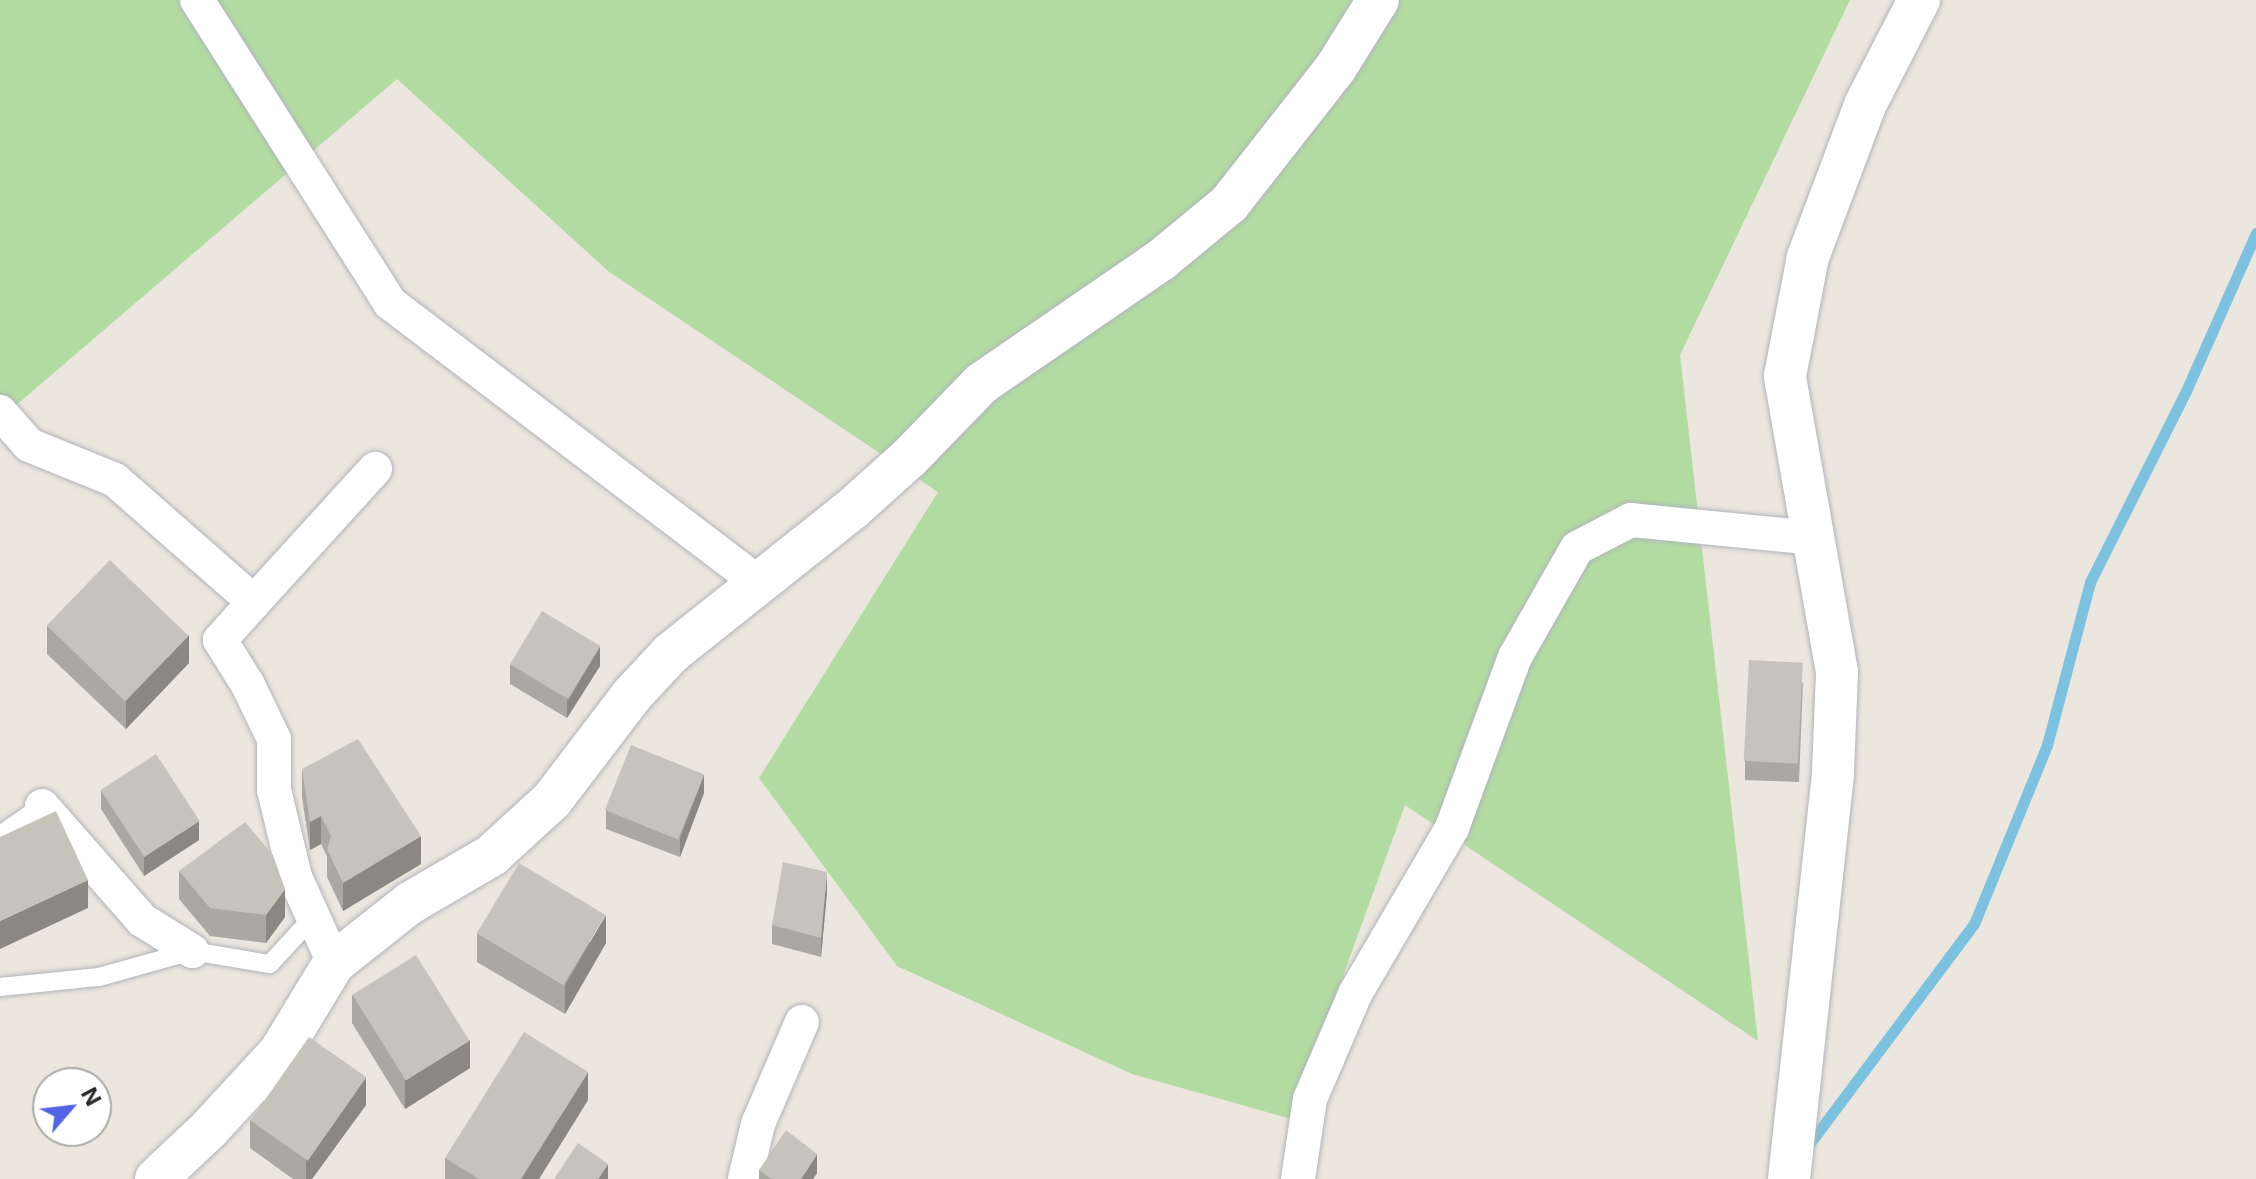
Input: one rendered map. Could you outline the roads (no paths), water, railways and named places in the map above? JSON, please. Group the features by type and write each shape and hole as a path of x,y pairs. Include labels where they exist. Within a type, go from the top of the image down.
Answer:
{"street":[{"path":"197,0 390,303 759,583"},
{"path":"156,1179 209,1129 280,1052 334,963 410,903 492,855 552,800 632,695 671,653 909,458 982,383 1161,260 1229,204 1335,69 1378,0"},
{"path":"1789,1179 1833,772 1837,672 1785,376 1808,257 1865,105 1919,0"},
{"path":"0,412 29,445 115,480 254,602"},
{"path":"334,963 295,877 274,790 274,739 248,685 220,640 375,469"},
{"path":"1298,1179 1310,1099 1355,994 1452,828 1515,657 1577,548 1631,520 1814,538"},
{"path":"42,806 142,920 192,951"},
{"path":"745,1179 758,1124 802,1022"}],"lane":[{"path":"0,835 42,806"},
{"path":"0,987 99,977 192,951 270,964 313,917"}],"waterway":[{"path":"1807,1147 1974,924 2047,745 2090,582 2186,391 2256,233"}]}
